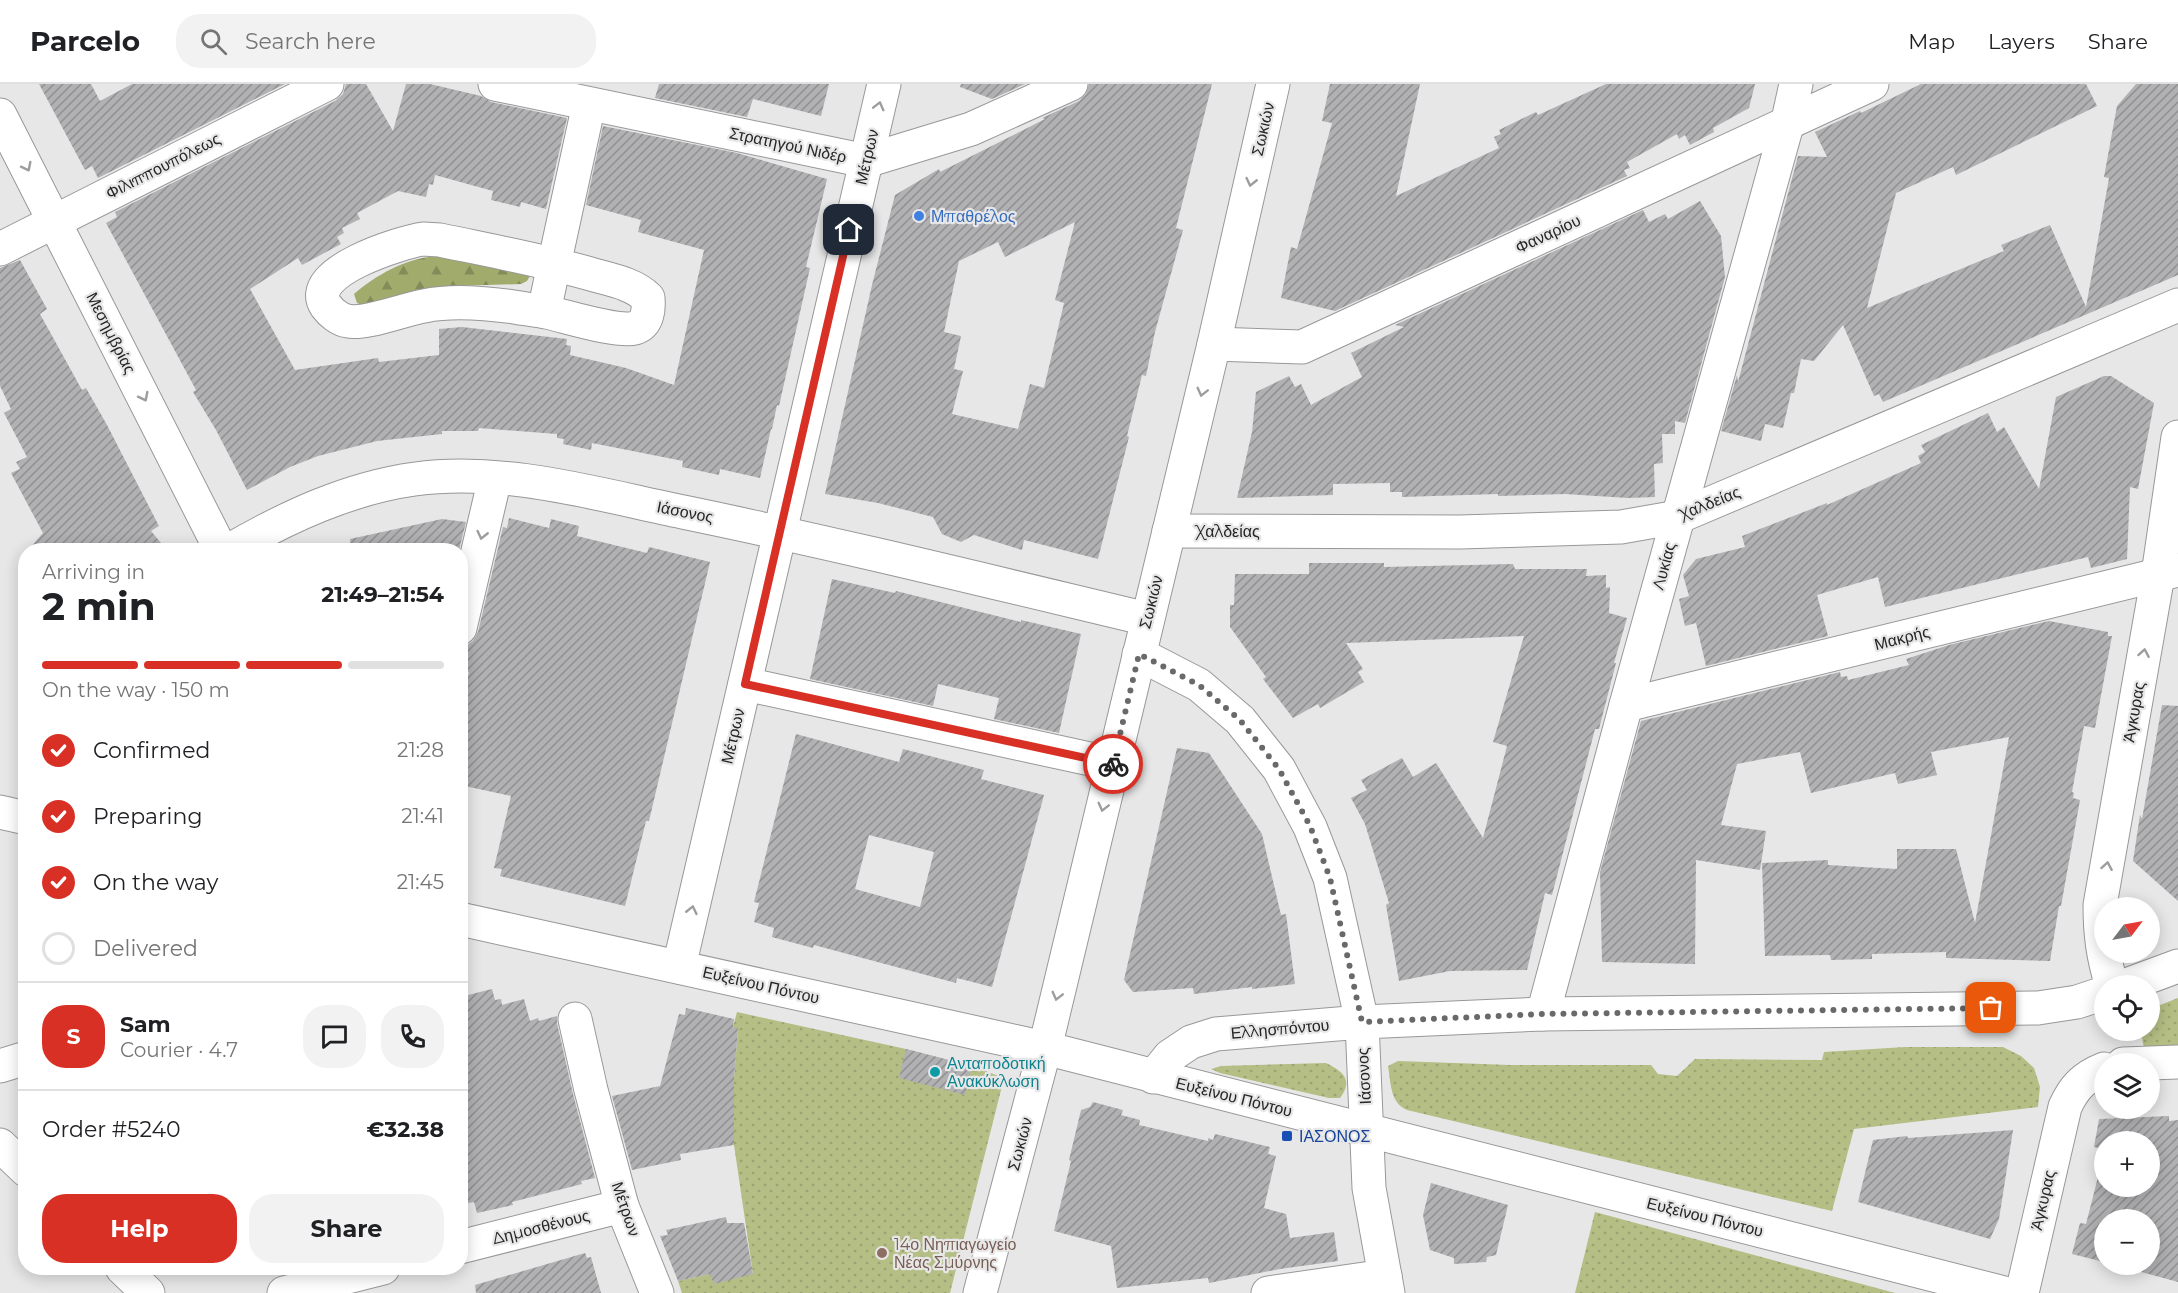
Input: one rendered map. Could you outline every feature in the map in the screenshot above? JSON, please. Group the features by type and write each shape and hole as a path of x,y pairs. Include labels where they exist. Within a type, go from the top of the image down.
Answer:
{"street":[{"name":"Φιλιππουπόλεως","path":"0,249 327,84"},
{"name":"Στρατηγού Νιδέρ","path":"495,84 537,89 589,104 866,161 971,129 1071,84"},
{"name":"Μέτρων","path":"679,967 884,84"},
{"name":"Σωκιών","path":"980,1293 1045,1048 1214,344 1273,84"},
{"name":"Λυκίας","path":"1543,1014 1787,125 1796,84"},
{"name":"Φαναρίου","path":"1214,344 1302,347 1872,84"},
{"path":"544,311 589,104"},
{"name":"Μεσημβρίας","path":"0,116 217,543"},
{"path":"423,239 440,240 555,264 641,291 648,298 649,308 645,321 636,328 619,328 544,311 491,304 453,303 426,305 372,319 349,322 335,315 325,304 323,292 329,280 357,261 403,242 423,239"},
{"name":"Χαλδείας","path":"1169,531 1460,532 1621,528 1678,517 2178,305"},
{"name":"Άγκυρας","path":"2108,975 2100,935 2100,905 2168,573 2178,436"},
{"name":"Ιάσονος","path":"242,543 317,506 366,490 414,480 460,476 495,478 551,484 779,531 1147,619"},
{"path":"468,594 495,478"},
{"name":"Μακρής","path":"1626,705 2168,573"},
{"name":"Ιάσονος","path":"1139,654 1199,685 1240,720 1279,769 1310,826 1330,878 1362,1022 1369,1188 1387,1285"},
{"path":"745,684 1113,764"},
{"path":"0,812 18,816"},
{"name":"Ευξείνου Πόντου","path":"468,921 1045,1048 2004,1293"},
{"path":"2154,975 2178,966"},
{"name":"Ελλησπόντου","path":"1153,1077 1170,1056 1191,1042 1216,1034 1362,1022 1543,1014 2038,1008 2077,1002 2094,996"},
{"name":"Μέτρων","path":"575,1019 622,1206 657,1293"},
{"path":"0,1066 18,1060"},
{"path":"2160,1063 2178,1062"},
{"name":"Άγκυρας","path":"2022,1293 2065,1107 2072,1091 2085,1078 2094,1074"},
{"path":"0,1145 18,1162"},
{"name":"Δημοσθένους","path":"468,1245 622,1206"},
{"path":"129,1275 148,1293"},
{"path":"284,1293 355,1275"},
{"path":"1268,1293 1387,1285"}],"green space":[{"path":"435,256 525,271 530,276 521,284 453,286 428,289 364,306 357,303 354,294 381,274 402,264"},
{"path":"2178,998 2178,1053 2146,1050 2143,1044 2143,1041 2160,1041 2160,1005"},
{"path":"737,1012 906,1049 972,1066 1004,1078 950,1293 682,1293 678,1281 710,1274 753,1274 734,1145 734,1078 738,1029 733,1027"},
{"path":"1905,1047 2003,1047 2021,1056 2034,1068 2040,1087 2038,1107 1854,1129 1832,1211 1407,1110 1397,1103 1394,1097 1388,1066 1398,1061 1510,1065 1651,1065 1658,1074 1677,1076 1695,1059 1822,1060 1824,1052"},
{"path":"1326,1063 1337,1069 1346,1081 1340,1098 1329,1098 1211,1069 1221,1066"},
{"path":"1595,1212 1895,1293 1575,1293"}],"building":[{"path":"39,84 91,84 100,101 132,84 285,84 98,178 92,166 85,170"},
{"path":"346,84 366,84 393,131 406,84 430,84 481,96 491,102 567,118 546,209 521,202 520,207 491,200 493,191 435,175 433,185 429,184 426,197 398,191 357,213 360,219 342,228 344,233 337,237 341,244 302,265 298,258 250,289 295,370 378,358 379,362 439,355 439,329 462,327 567,339 566,345 571,346 570,355 626,368 674,385 704,250 638,232 641,220 586,205 603,126 737,153 827,179 806,267 810,268 779,406 777,405 760,478 720,469 719,475 682,467 683,461 592,443 591,450 563,444 564,439 557,438 557,434 479,428 478,431 442,431 442,434 377,441 318,456 290,467 247,490 216,430 193,392 196,390 106,223 117,217 115,212 335,101 343,94"},
{"path":"659,84 829,84 821,116 753,99 747,117 655,98"},
{"path":"961,84 1025,84 992,99 960,87"},
{"path":"1089,84 1212,84 1176,228 1183,230 1155,332 1146,376 1142,375 1098,559 1024,540 1022,550 974,535 961,542 942,534 933,517 878,503 825,494 872,285 895,195 939,169 940,172 1045,119 1042,118 1079,101 1086,94","holes":["1075,222 1055,300 1064,303 1044,388 1030,384 1018,429 952,414 963,371 954,369 961,336 944,332 959,261 998,242 1005,257"]},
{"path":"1330,84 1420,84 1396,196 1499,148 1494,137 1501,134 1499,130 1536,112 1538,115 1606,84 1755,84 1749,108 1713,128 1714,132 1690,145 1685,135 1679,139 1677,134 1627,162 1630,168 1624,170 1627,176 1335,311 1281,298 1291,247 1297,249 1332,123 1322,121"},
{"path":"1921,84 2086,84 2097,106 1956,175 1953,167 1896,193 1867,308 2004,251 2001,245 2050,225 2086,307 2109,178 2104,177 2117,106 2136,84 2178,84 2178,275 1883,402 1879,394 1874,396 1843,325 1814,361 1801,359 1794,393 1791,393 1783,428 1765,424 1761,441 1721,431 1737,375 1738,382 1798,156 1827,157 1815,132"},
{"path":"1700,201 1721,236 1725,277 1685,423 1675,421 1675,434 1662,434 1663,463 1654,464 1655,497 1628,498 1565,494 1498,496 1498,494 1402,497 1402,492 1390,492 1390,483 1333,484 1333,495 1237,498 1252,432 1256,392 1289,376 1295,387 1301,384 1311,405 1362,377 1351,353 1404,327 1395,325 1643,210 1649,222 1665,214 1668,219"},
{"path":"20,260 47,309 40,314 82,390 86,388 107,425 159,526 151,531 161,543 34,543 43,533 11,473 20,469 16,462 27,457 4,413 11,409 0,386 0,268"},
{"path":"2104,376 2111,376 2154,403 2138,489 2130,487 2127,559 2091,568 2088,557 1885,607 1878,577 1817,595 1828,636 1706,666 1696,623 1685,626 1679,599 1689,596 1683,575 1696,559 1745,547 1742,536 1827,503 1827,505 1921,463 1918,456 1925,452 1921,445 1988,413 1997,432 2004,427 2039,489 2056,397"},
{"path":"509,518 549,528 551,519 579,526 577,536 647,553 649,547 710,562 649,821 646,821 625,906 500,876 502,869 494,868 511,796 468,787 468,645 478,632 503,527 507,528"},
{"path":"442,519 466,522 461,543 350,543 350,539"},
{"path":"1309,563 1384,563 1384,567 1513,564 1515,569 1587,569 1586,576 1606,575 1606,588 1610,587 1609,613 1627,618 1599,729 1595,729 1552,895 1545,893 1527,970 1450,971 1399,981 1386,905 1389,903 1365,824 1351,798 1367,790 1361,780 1402,758 1413,777 1436,763 1483,838 1507,746 1493,742 1524,636 1346,643 1363,669 1358,672 1364,682 1320,708 1318,704 1293,718 1263,679 1266,677 1230,627 1230,605 1234,605 1235,574 1309,574"},
{"path":"832,579 895,593 896,591 1021,622 1021,620 1081,634 1059,733 994,719 999,698 938,684 933,706 810,679"},
{"path":"2049,621 2108,632 2108,636 2112,636 2095,728 2084,726 2072,792 2074,793 2073,798 2080,800 2050,961 1946,958 1946,952 1872,954 1872,959 1831,960 1830,955 1765,956 1762,863 1828,860 1828,865 1897,869 1897,849 1956,849 1975,923 2009,737 1931,752 1937,775 1898,784 1895,773 1811,793 1800,752 1737,764 1721,825 1766,831 1760,870 1696,860 1695,964 1602,962 1600,872 1641,721 1840,672 1841,677 1847,676 1848,680 1909,665 1906,659 1949,645"},
{"path":"2162,705 2178,706 2178,901 2133,861"},
{"path":"796,734 899,762 903,749 984,770 981,779 1044,795 992,987 957,978 956,983 814,945 813,948 772,937 774,928 754,922 759,903 754,902","holes":["869,835 934,852 920,907 855,889"]},
{"path":"1177,748 1209,753 1262,834 1281,915 1286,914 1295,984 1194,994 1193,988 1133,992 1124,980"},
{"path":"492,989 495,1000 501,999 502,1005 524,999 530,1021 557,1016 573,1094 595,1178 581,1181 582,1184 512,1202 513,1205 477,1213 474,1202 468,1203 468,995"},
{"path":"686,1008 734,1019 733,1027 738,1028 734,1078 734,1145 680,1154 681,1160 632,1170 612,1096 660,1086 679,1014 685,1015"},
{"name":"Ανταποδοτική Ανακύκλωση","path":"906,1049 972,1066 965,1095 899,1078"},
{"path":"1093,1102 1123,1110 1121,1115 1140,1120 1139,1125 1208,1141 1208,1138 1213,1140 1215,1134 1270,1147 1268,1154 1276,1156 1264,1208 1286,1214 1290,1238 1334,1232 1338,1261 1280,1269 1209,1283 1208,1278 1117,1288 1111,1246 1054,1231 1081,1110 1090,1107"},
{"path":"2160,1116 2169,1116 2169,1121 2178,1120 2178,1282 2152,1275 2160,1275 2160,1209 2094,1209 2094,1260 2072,1254 2080,1223 2086,1224 2094,1193 2094,1197 2160,1197 2160,1131 2097,1131 2099,1119 2160,1119"},
{"path":"2013,1130 1999,1219 1990,1239 1858,1202 1873,1140"},
{"path":"1431,1183 1508,1205 1496,1255 1487,1257 1486,1262 1454,1264 1454,1258 1430,1250 1423,1215"},
{"path":"726,1217 727,1223 744,1223 753,1274 714,1284 710,1274 678,1281 660,1236 668,1235 666,1230"},
{"path":"585,1253 587,1258 591,1257 601,1293 476,1293 475,1285"}],"way so far":[{"path":"1113,764 1139,654 1199,685 1240,720 1279,769 1310,826 1330,878 1340,932 1362,1022 1543,1014 1991,1008"}],"place":[{"name":"Μπαθρέλος","path":"919,216"},
{"name":"Ανταποδοτική Ανακύκλωση","path":"935,1072"},
{"name":"ΙΑΣΟΝΟΣ","path":"1287,1136"},
{"name":"14ο Νηπιαγωγείο Νέας Σμύρνης","path":"882,1253"}],"route":[{"path":"849,230 745,684 1113,764"}]}
